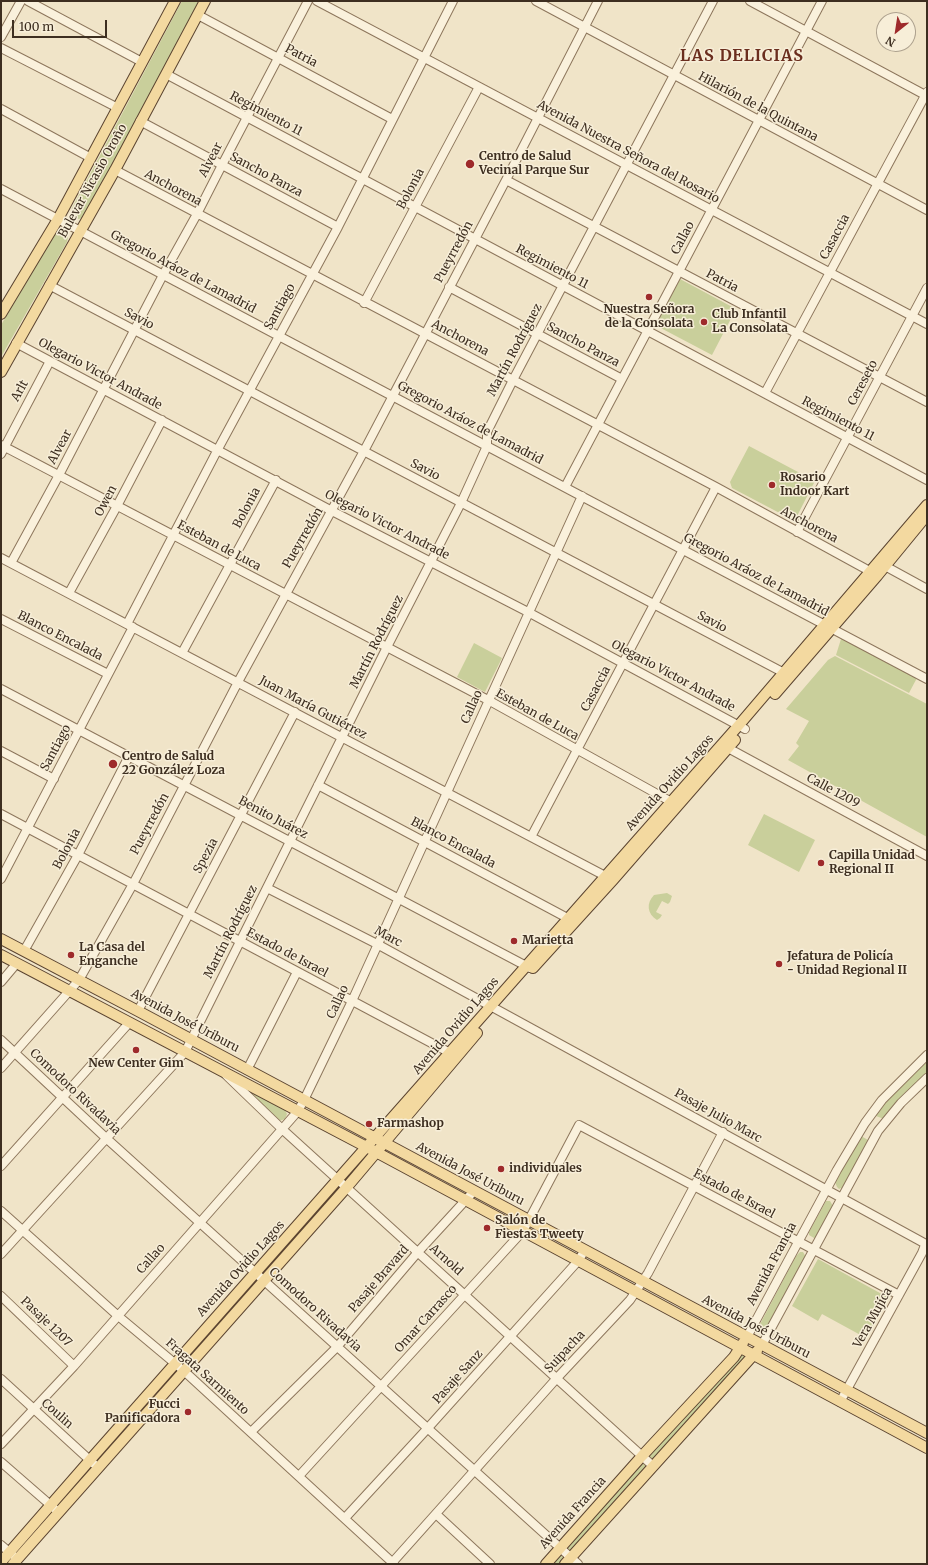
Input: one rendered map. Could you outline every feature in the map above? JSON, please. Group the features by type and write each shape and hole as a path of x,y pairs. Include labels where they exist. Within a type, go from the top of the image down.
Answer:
{"main road":[{"name":"Bulevar Nicasio Oroño","path":"1,314 58,219 175,1"},
{"name":"Bulevar Nicasio Oroño","path":"1,372 16,343 81,231 205,1"},
{"name":"Avenida Ovidio Lagos","path":"54,1509 98,1467 347,1186 379,1140 787,675 874,573 927,505"},
{"name":"Avenida Ovidio Lagos","path":"874,573 885,566 927,515"},
{"name":"Avenida Ovidio Lagos","path":"675,804 728,748 742,727"},
{"name":"Avenida José Uriburu","path":"1,939 925,1432"},
{"name":"Avenida José Uriburu","path":"1,955 466,1200 927,1448"},
{"name":"Avenida Ovidio Lagos","path":"1,1562 14,1558 54,1509 90,1460 338,1179 371,1150"},
{"name":"Avenida Francia","path":"546,1564 740,1348 747,1337"},
{"path":"571,1562 653,1466 762,1345"}],"street":[{"path":"1,37 21,1"},
{"path":"28,1 142,62"},
{"name":"Alvear","path":"11,563 197,214 308,1"},
{"name":"Avenida Nuestra Señora del Rosario","path":"317,1 927,324"},
{"name":"Santiago","path":"2,875 54,779 108,674 173,536 278,335 338,227 453,1"},
{"name":"Hilarión de la Quintana","path":"536,1 927,210"},
{"name":"Pueyrredón","path":"1,1068 68,990 79,980 133,884 238,682 285,594 332,511 392,395 426,334 598,1"},
{"name":"Martín Rodríguez","path":"1,1254 185,1052 387,647 462,503 487,446 487,432 513,380 626,164 714,1"},
{"path":"750,1 926,94"},
{"name":"Callao","path":"565,487 822,1"},
{"name":"Patria","path":"198,15 392,119"},
{"path":"1,48 118,108"},
{"name":"Regimiento 11","path":"166,74 927,480"},
{"name":"Bolonia","path":"364,303 479,86"},
{"name":"Casaccia","path":"765,394 926,94"},
{"path":"1,109 91,158"},
{"name":"Sancho Panza","path":"140,121 338,227"},
{"name":"Anchorena","path":"114,170 364,303 513,380 597,426 716,487 874,573"},
{"name":"Patria","path":"506,180 927,402"},
{"name":"Gregorio Aráoz de Lamadrid","path":"1,189 927,679"},
{"name":"Savio","path":"50,285 787,675"},
{"name":"Sancho Panza","path":"449,287 622,379"},
{"name":"Cereseto","path":"797,532 927,288"},
{"name":"Olegario Victor Andrade","path":"16,343 218,449 332,511 432,561 742,727"},
{"name":"Arlt","path":"2,449 50,361"},
{"name":"Owen","path":"69,593 162,420"},
{"name":"Esteban de Luca","path":"2,449 59,475 488,700 577,751 675,804"},
{"name":"Bolonia","path":"182,653 276,480"},
{"name":"Casaccia","path":"531,837 716,487"},
{"name":"Callao","path":"1,1444 74,1366 117,1315 298,1111 352,1001 582,496"},
{"name":"Juan María Gutiérrez","path":"1,558 609,879"},
{"path":"885,566 927,589"},
{"name":"Blanco Encalada","path":"1,619 108,674"},
{"name":"Benito Juárez","path":"1,689 530,967"},
{"name":"Spezia","path":"138,1011 294,712"},
{"name":"Calle 1209","path":"728,748 927,856"},
{"path":"1,751 54,779"},
{"name":"Bolonia","path":"24,951 78,855 128,756"},
{"name":"Blanco Encalada","path":"318,785 572,920"},
{"name":"Estado de Israel","path":"1,814 453,1055"},
{"name":"Marc","path":"267,888 377,944 494,1008"},
{"path":"1,982 17,963"},
{"path":"248,1070 298,972"},
{"name":"Pasaje Julio Marc","path":"494,1008 921,1240 925,1245"},
{"path":"1,1166 129,1023"},
{"name":"Comodoro Rivadavia","path":"1,1040 106,1138 201,1222 264,1281 560,1548 571,1562"},
{"name":"Avenida Francia","path":"747,1337 827,1189 870,1116 882,1100 927,1055"},
{"name":"Arnold","path":"222,1072 282,1129 347,1186 653,1466"},
{"path":"762,1345 878,1131 901,1103 927,1078"},
{"name":"Estado de Israel","path":"579,1125 899,1295"},
{"name":"Omar Carrasco","path":"299,1476 522,1231 579,1125"},
{"name":"Suipacha","path":"393,1563 557,1378 630,1300 724,1132"},
{"name":"Pasaje Bravard","path":"251,1432 337,1347 418,1252 474,1191"},
{"name":"Fragata Sarmiento","path":"1,1211 117,1315 184,1371 393,1563"},
{"name":"Vera Mujíca","path":"840,1402 925,1245"},
{"name":"Pasaje Sanz","path":"345,1518 511,1336 578,1261 585,1250"},
{"name":"Pasaje 1207","path":"1,1296 74,1366"},
{"name":"Coulin","path":"1,1379 98,1467"},
{"path":"917,1442 925,1432"},
{"path":"1,1462 54,1509"},
{"path":"436,1514 490,1564"},
{"path":"1,1545 14,1558"}],"green space":[{"path":"182,1 199,1 85,217 79,219 75,218 73,217 72,208"},
{"path":"59,232 66,234 68,237 67,242 1,357 1,325 55,234"},
{"name":"Club Infantil La Consolata","path":"680,279 736,309 712,355 655,325"},
{"name":"Rosario Indoor Kart","path":"749,446 815,481 796,518 791,519 732,488 730,482"},
{"path":"845,638 918,676 909,693 836,655 841,639"},
{"path":"474,643 502,658 485,692 457,677"},
{"path":"835,656 927,704 927,837 788,760 799,746 796,743 809,721 786,709 828,660"},
{"path":"764,814 815,840 799,872 748,845"},
{"path":"667,893 672,896 670,902 668,904 662,901 656,912 662,915 657,920 651,915 650,912 649,905 651,898 654,895"},
{"path":"927,1059 927,1072 884,1119 876,1116 876,1113 891,1095"},
{"path":"248,1090 285,1110 287,1114 285,1119 279,1121 247,1091"},
{"path":"861,1136 868,1141 844,1187 839,1189 835,1182"},
{"path":"826,1201 830,1201 833,1206 817,1237 814,1238 809,1235 809,1232"},
{"path":"800,1252 803,1252 806,1257 764,1334 759,1333 758,1328 796,1256"},
{"path":"818,1259 889,1298 866,1338 822,1314 818,1321 792,1306"},
{"path":"740,1348 753,1355 565,1564 546,1564"}],"place":[{"name":"Centro de Salud Vecinal Parque Sur","path":"470,164"},
{"name":"Nuestra Señora de la Consolata","path":"649,297"},
{"name":"Club Infantil La Consolata","path":"704,322"},
{"name":"Rosario Indoor Kart","path":"772,485"},
{"name":"Centro de Salud 22 González Loza","path":"113,764"},
{"name":"Capilla Unidad Regional II","path":"821,863"},
{"name":"Marietta","path":"514,941"},
{"name":"La Casa del Enganche","path":"71,955"},
{"name":"Jefatura de Policía - Unidad Regional II","path":"779,964"},
{"name":"New Center Gim","path":"136,1050"},
{"name":"Farmashop","path":"369,1124"},
{"name":"individuales","path":"501,1169"},
{"name":"Salón de Fiestas Tweety","path":"487,1228"},
{"name":"Fucci Panificadora","path":"188,1412"}],"district":[{"name":"LAS DELICIAS","path":"742,56"}]}
